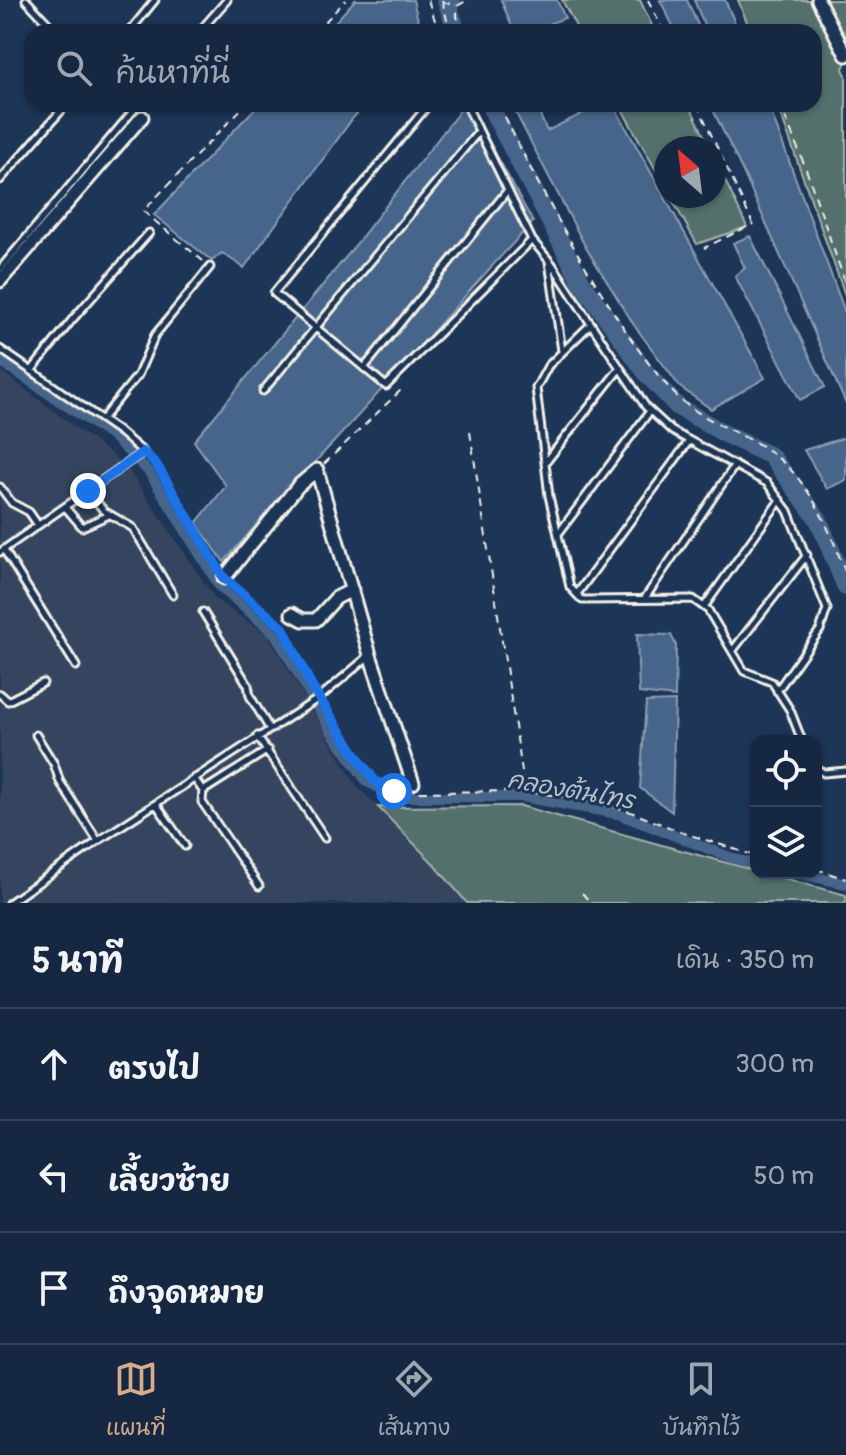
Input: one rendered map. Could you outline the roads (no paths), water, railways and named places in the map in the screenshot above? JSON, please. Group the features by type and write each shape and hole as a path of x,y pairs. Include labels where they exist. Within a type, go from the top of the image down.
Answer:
{"street":[{"path":"818,0 846,55"},
{"path":"0,281 142,117"},
{"path":"224,578 298,486 317,470 370,655 413,783"},
{"path":"292,614 303,620 316,620 336,598 352,590"}],"lane":[{"path":"26,0 48,24"},
{"path":"136,24 155,0"},
{"path":"206,24 227,0"},
{"path":"0,180 60,112"},
{"path":"0,269 132,112"},
{"path":"422,112 274,293 386,386 532,240"},
{"path":"470,112 532,240 549,259 650,411 672,431 767,483 788,511 827,609 820,630 777,691"},
{"path":"263,391 479,131"},
{"path":"364,368 507,191"},
{"path":"32,370 149,233"},
{"path":"549,259 562,352"},
{"path":"102,419 138,375 155,335 210,267"},
{"path":"591,324 548,366 536,388 545,463 570,587 582,600 693,599 704,607 744,671 772,682 790,710 800,735"},
{"path":"0,349 102,419 143,452 2,551 76,666"},
{"path":"545,463 620,368"},
{"path":"558,535 650,411"},
{"path":"577,594 689,441"},
{"path":"645,599 735,465"},
{"path":"0,487 12,503 29,512 38,525"},
{"path":"88,491 110,515 133,528 173,595"},
{"path":"704,607 780,500"},
{"path":"65,507 82,527 110,515"},
{"path":"733,650 807,555"},
{"path":"203,612 248,685 250,696 269,728"},
{"path":"9,903 98,841 318,698 370,655"},
{"path":"0,694 8,701 43,683"},
{"path":"36,735 54,764 60,782 98,841"},
{"path":"257,736 325,838"},
{"path":"203,791 268,750"},
{"path":"822,772 846,771"},
{"path":"194,778 203,791 202,802 259,886"},
{"path":"156,804 185,846"}],"waterway":[{"path":"446,0 454,24"},
{"path":"447,4 456,0"},
{"path":"493,112 582,283 647,374 678,407 771,456 818,519 846,587"},
{"name":"คลองต้นไทร","path":"0,361 113,437 149,472 220,587 275,634 331,731 367,782 397,797 521,797 618,814 750,863"},
{"name":"คลองต้นไทร","path":"822,879 846,884"}]}
